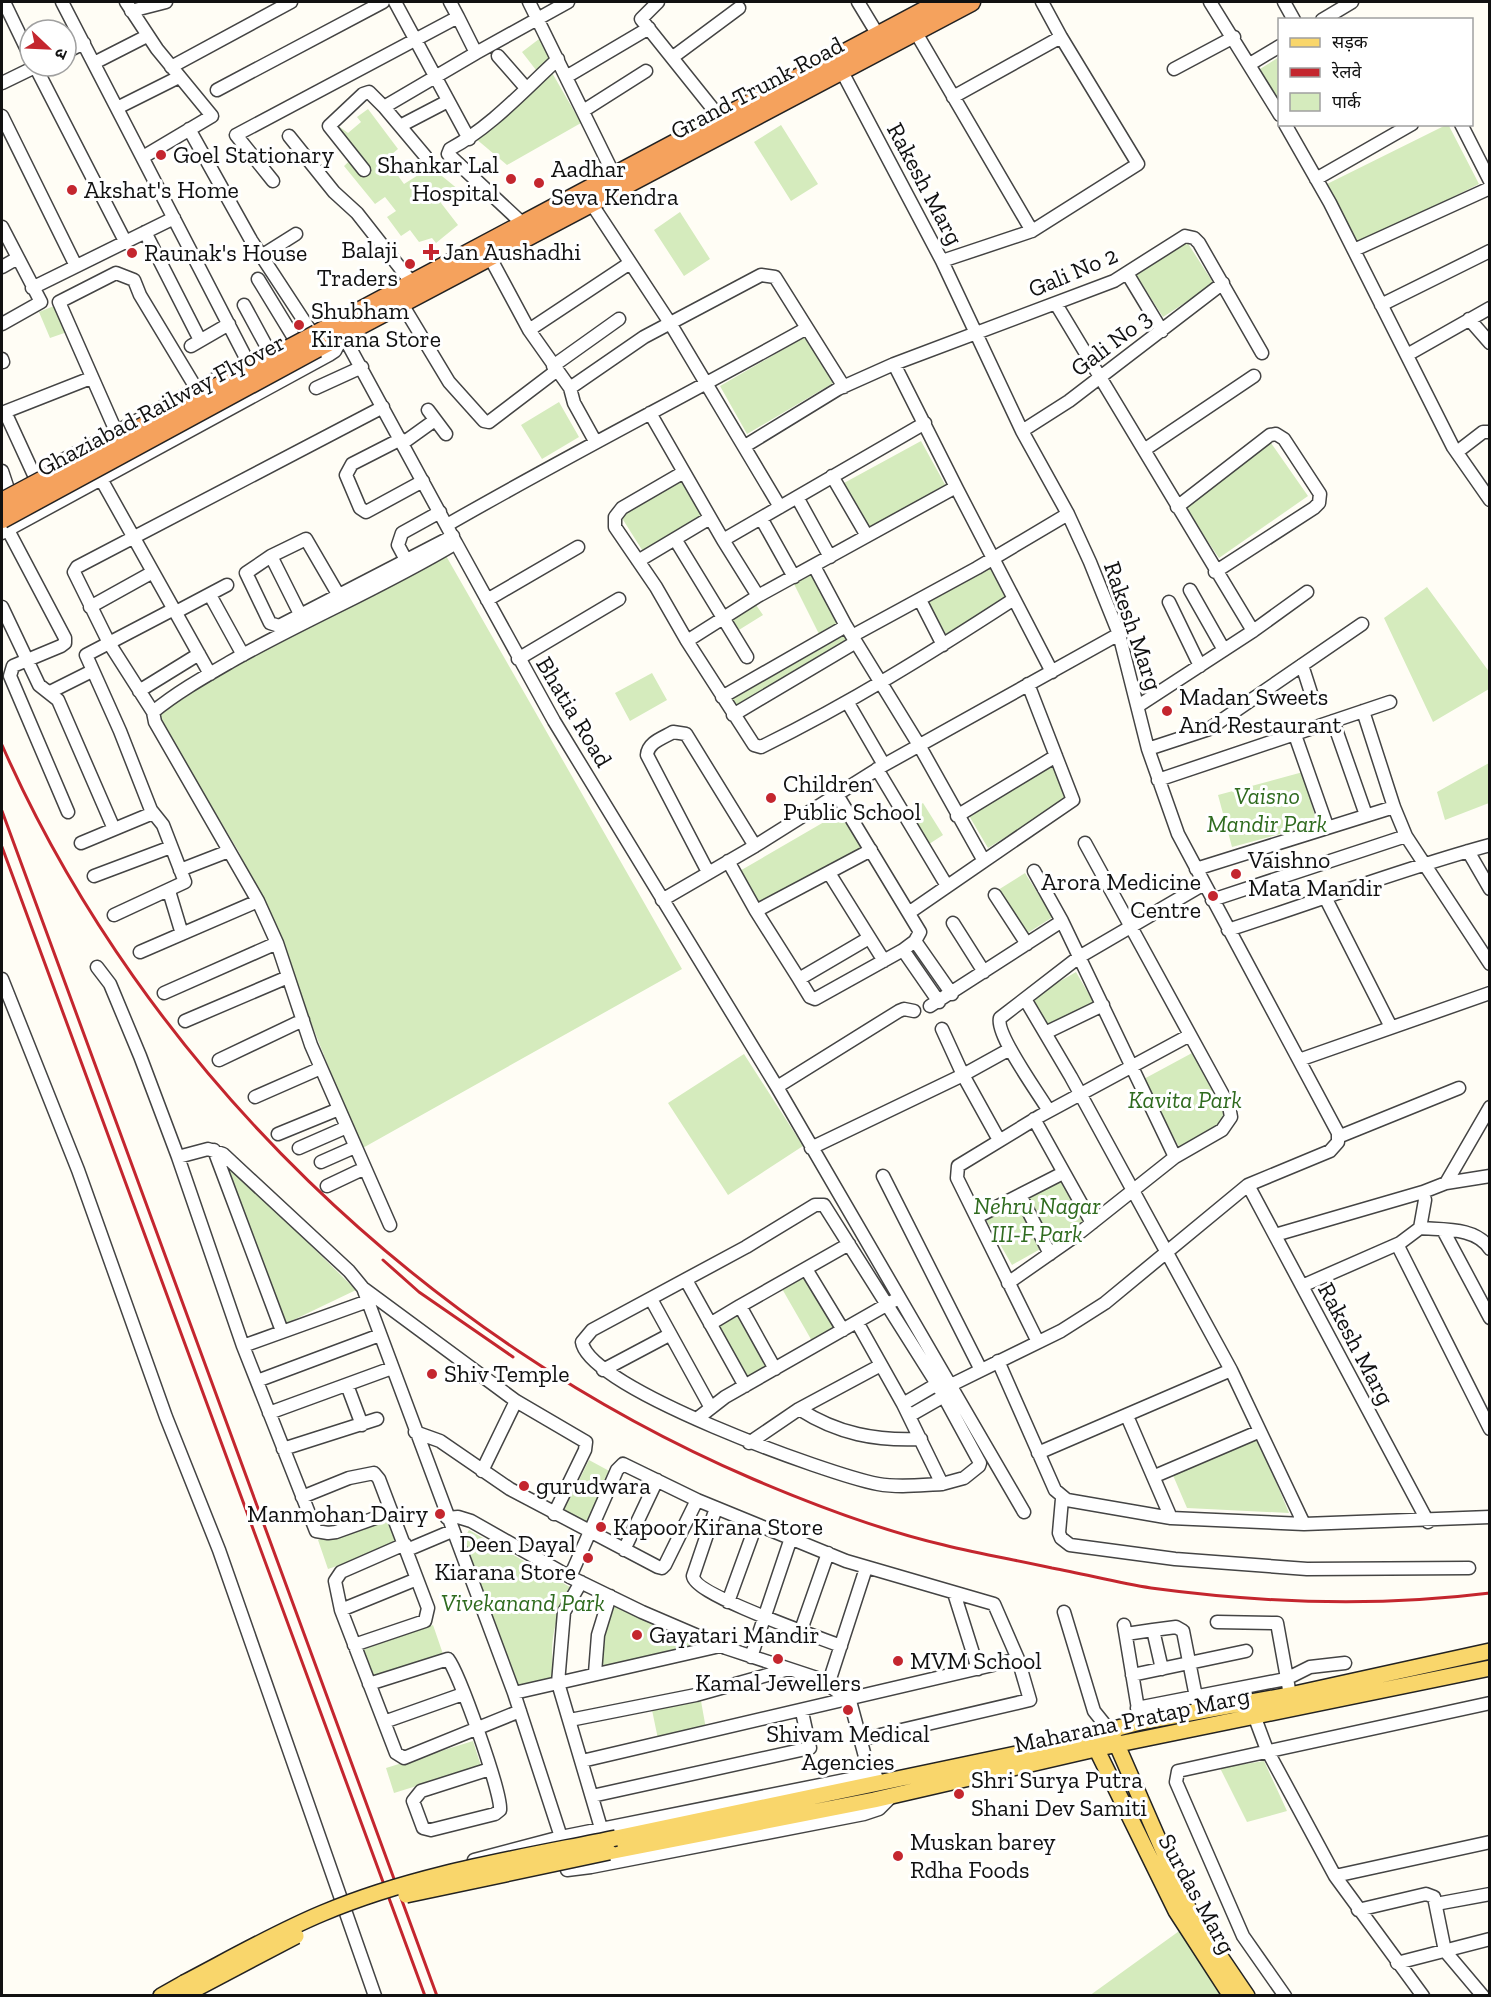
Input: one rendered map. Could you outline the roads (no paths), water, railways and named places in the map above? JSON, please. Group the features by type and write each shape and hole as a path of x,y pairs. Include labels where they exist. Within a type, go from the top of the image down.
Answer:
{"highway":[{"name":"Grand Trunk Road","path":"339,330 402,304 487,251 523,224 618,182 838,64 878,35 941,2"},
{"name":"Grand Trunk Road","path":"339,330 412,283 591,203 618,182 721,119 838,64 915,32 971,2"},
{"name":"Ghaziabad Railway Flyover","path":"4,494 315,337 339,330"},
{"name":"Ghaziabad Railway Flyover","path":"4,527 315,337"}],"main road":[{"path":"1290,1695 1490,1651"},
{"name":"Maharana Pratap Marg","path":"185,1991 304,1932 373,1905 411,1894 892,1796 1113,1738 1253,1718 1490,1668"},
{"name":"Maharana Pratap Marg","path":"1113,1738 1139,1715 1197,1703 1250,1702 1290,1695"},
{"name":"Surdas Marg","path":"1113,1738 1185,1915 1247,1995"},
{"name":"Maharana Pratap Marg","path":"185,1991 293,1926 361,1899 426,1880 889,1780 1093,1743"},
{"name":"Surdas Marg","path":"1093,1743 1185,1915 1231,1995"},
{"path":"161,1995 185,1991"}],"street":[{"path":"4,2 6,18 18,37"},
{"path":"63,2 248,362"},
{"path":"143,157 212,116 147,36 128,6 166,2"},
{"path":"117,108 291,2"},
{"path":"217,90 383,2"},
{"path":"395,2 469,139"},
{"path":"450,2 476,53"},
{"path":"529,2 618,182"},
{"path":"384,107 568,2"},
{"path":"658,2 641,19 721,119"},
{"path":"858,2 878,35"},
{"path":"942,261 1032,231 1138,164 1061,38 1042,2"},
{"path":"1210,2 1234,37 1278,113"},
{"path":"1284,2 1293,18"},
{"path":"1326,18 1352,2"},
{"path":"673,57 739,8"},
{"path":"273,181 236,135 458,17"},
{"path":"566,77 650,28"},
{"path":"915,32 1032,231"},
{"path":"94,63 147,36"},
{"path":"1174,69 1234,37"},
{"path":"953,97 1061,38"},
{"path":"78,46 84,43"},
{"path":"1250,64 1278,47"},
{"path":"498,56 526,88"},
{"path":"523,224 448,154 450,149 469,139 558,59"},
{"name":"Rakesh Marg","path":"838,64 942,261 1022,431 1068,514 1119,634 1148,749 1178,834 1334,1123 1338,1137"},
{"path":"583,111 646,71"},
{"path":"2,83 18,75"},
{"path":"41,78 126,243"},
{"path":"364,170 329,126 363,94 369,92 374,94 426,157"},
{"path":"400,126 448,101"},
{"path":"2,116 76,266"},
{"path":"1286,126 1354,250 1457,452 1490,500"},
{"path":"1316,179 1409,126"},
{"path":"1462,126 1490,181"},
{"path":"189,129 261,256 315,337"},
{"path":"289,136 334,192 357,213 412,283"},
{"path":"1354,250 1490,188"},
{"path":"591,203 670,323 780,507"},
{"path":"32,288 174,218"},
{"path":"2,227 16,259 41,302 2,324"},
{"path":"145,232 196,343 228,324"},
{"path":"261,256 297,234"},
{"name":"Gali No 2","path":"745,446 841,388 894,364 1056,304 1127,273 1179,238 1190,236 1199,243 1263,353"},
{"path":"487,251 529,330 570,388 574,403 595,441"},
{"path":"1381,305 1490,251"},
{"path":"2,267 16,259"},
{"path":"529,330 630,263"},
{"path":"130,463 59,302 116,273 134,280 140,295 196,388"},
{"path":"1127,273 1162,331"},
{"path":"570,388 627,348 761,275 775,277 841,388"},
{"path":"258,279 294,338"},
{"name":"Gali No 3","path":"1022,431 1099,379 1223,284"},
{"path":"402,304 449,382 484,421 489,422 619,319"},
{"path":"1056,304 1215,572 1253,631"},
{"path":"244,305 269,351"},
{"path":"1407,355 1490,308"},
{"path":"1469,319 1490,343"},
{"path":"338,594 311,542 306,539 271,556 246,573 270,623 279,626 452,535 595,441 707,384 807,328"},
{"path":"68,812 10,676 14,666 61,646 65,643 65,638 4,527 102,479 329,355 335,351 339,330"},
{"name":"Bhatia Road","path":"339,330 362,367 518,659 777,1087 894,1301"},
{"path":"2,471 4,494 116,430 294,338 315,337"},
{"path":"894,364 1052,672"},
{"path":"316,388 362,367"},
{"path":"1144,450 1254,376"},
{"path":"34,475 3,413 91,378"},
{"path":"383,407 77,567 74,572 109,643 153,712 155,722 258,901 277,943 321,1068 390,1225"},
{"path":"651,413 710,518 758,596"},
{"path":"423,481 366,512 360,508 346,475 352,464 401,441 431,415 446,434"},
{"path":"723,540 925,423"},
{"path":"1457,452 1483,432 1490,432"},
{"path":"1178,507 1270,435 1276,434 1284,439 1320,494 1319,503 1314,508 1215,572"},
{"path":"684,472 622,508 615,517 615,527 754,745 761,747 848,703 944,645 1014,599"},
{"path":"832,476 867,536"},
{"path":"102,479 210,674"},
{"path":"687,641 758,596 956,487"},
{"path":"797,497 830,557"},
{"path":"406,560 398,545 402,533 440,512"},
{"path":"722,698 920,600 1068,514"},
{"path":"638,561 710,518"},
{"path":"761,518 794,577"},
{"path":"153,712 243,655 412,569 452,535"},
{"path":"675,539 747,657"},
{"path":"487,600 578,547"},
{"path":"271,556 300,614"},
{"path":"814,566 851,634 919,745 984,861"},
{"path":"90,607 153,572"},
{"path":"114,915 185,882 162,825 153,813 92,670 87,653 227,585"},
{"path":"1190,590 1224,650"},
{"path":"1138,706 1253,631 1307,592"},
{"path":"210,595 243,655"},
{"path":"518,659 619,599"},
{"path":"920,600 944,645"},
{"path":"1169,602 1200,666"},
{"path":"3,614 39,685 58,700 114,829"},
{"path":"1148,749 1209,729 1362,624"},
{"path":"733,715 851,634"},
{"path":"662,900 755,846 880,767 1119,634"},
{"path":"139,691 200,654"},
{"path":"1302,665 1311,693"},
{"path":"50,692 92,670"},
{"path":"910,912 1073,800 1028,684"},
{"path":"1158,780 1390,702"},
{"path":"848,703 880,767 947,886"},
{"path":"1363,711 1394,807 1406,836 1490,964"},
{"path":"1333,722 1366,815"},
{"path":"708,873 647,755 648,748 653,743 673,732 686,734 755,846"},
{"path":"1294,735 1327,826"},
{"path":"957,816 1056,756"},
{"path":"728,861 756,911 810,997 815,999 903,950 915,941 920,932 836,793"},
{"path":"1196,869 1327,826 1394,807"},
{"path":"81,843 153,813"},
{"path":"1212,900 1406,836"},
{"path":"1008,1283 1092,1223 1175,1157 1222,1130 1231,1117 1229,1106 1085,843"},
{"path":"1228,930 1326,899 1424,863 1490,845"},
{"path":"94,876 171,847"},
{"path":"180,870 229,850"},
{"path":"756,911 871,850"},
{"path":"1468,851 1490,889"},
{"path":"1034,871 1062,921 1175,1157"},
{"path":"828,873 884,961"},
{"path":"1049,1111 1010,1049 999,1020 1079,957 1204,884"},
{"path":"169,891 182,934"},
{"path":"994,895 1027,944"},
{"path":"1326,899 1391,1027"},
{"path":"140,952 258,901"},
{"path":"903,950 934,1004 1062,921"},
{"path":"953,923 984,972"},
{"path":"799,979 869,938"},
{"path":"915,941 951,994"},
{"path":"164,993 277,943"},
{"path":"97,967 110,984 118,1001 178,1157 243,1346 316,1531 336,1532 392,1512"},
{"path":"185,1021 288,977"},
{"path":"2,979 78,1170 166,1417 219,1550 375,1995"},
{"path":"1299,1060 1490,993"},
{"path":"1025,999 1134,1190 1231,1370 1258,1432 1304,1524"},
{"path":"1045,1033 1103,1005"},
{"path":"777,1087 899,1011 904,1009 914,1011"},
{"path":"219,1060 303,1020"},
{"path":"942,1029 963,1075 999,1140"},
{"path":"1038,1342 957,1178 958,1166 1034,1119 1190,1035"},
{"path":"811,1148 963,1075 1010,1049"},
{"path":"255,1097 321,1068"},
{"path":"903,1404 947,1387 1038,1342 1105,1303 1248,1185 1330,1151 1336,1145 1338,1137 1459,1088"},
{"path":"1446,1183 1490,1107"},
{"path":"278,1134 339,1109"},
{"path":"1034,1119 1092,1223"},
{"path":"299,1148 347,1127"},
{"path":"321,1162 355,1147"},
{"path":"178,1157 208,1149 223,1154 349,1271 363,1288 516,1401 586,1442 585,1450 554,1514"},
{"path":"214,1150 282,1331"},
{"path":"327,1186 365,1168"},
{"path":"977,1217 1063,1173"},
{"path":"883,1176 981,1370"},
{"path":"1275,1235 1423,1192 1446,1183 1490,1176"},
{"name":"Rakesh Marg","path":"1248,1185 1428,1522"},
{"path":"1420,1228 1425,1200 1423,1192"},
{"path":"1020,1195 1050,1254"},
{"path":"947,1387 980,1466 964,1478 942,1484 902,1486 863,1481 813,1467 749,1443 636,1390 603,1370 583,1348 582,1342 587,1334 820,1204 829,1210 849,1244 894,1301 947,1387 1024,1512"},
{"path":"1302,1286 1400,1243 1420,1228 1475,1236 1490,1249"},
{"path":"1443,1230 1490,1318"},
{"path":"1400,1243 1400,1252 1490,1429"},
{"path":"710,1324 849,1244"},
{"path":"806,1269 843,1330"},
{"path":"686,1280 745,1386"},
{"path":"363,1288 514,1693 561,1837 567,1870 864,1814 879,1809 892,1796"},
{"path":"651,1299 711,1408"},
{"path":"243,1346 368,1301"},
{"path":"699,1418 745,1386 894,1301"},
{"path":"740,1306 775,1369"},
{"path":"857,1322 903,1404 942,1484"},
{"path":"257,1382 380,1335"},
{"path":"603,1370 669,1335"},
{"path":"998,1361 1055,1490 1062,1499 1171,1518 1304,1524 1428,1522 1490,1517"},
{"path":"749,1443 800,1409 881,1365"},
{"path":"269,1413 392,1368"},
{"path":"1038,1453 1231,1370"},
{"path":"346,1385 362,1425"},
{"path":"909,1416 947,1387"},
{"path":"482,1471 516,1401"},
{"path":"800,1409 817,1421 843,1432 878,1439 921,1439"},
{"path":"1127,1416 1155,1476 1171,1518"},
{"path":"283,1449 377,1419"},
{"path":"415,1432 440,1441 482,1471 554,1514 662,1568 697,1500"},
{"path":"1155,1476 1258,1432"},
{"path":"601,1828 558,1683 564,1612 589,1532 617,1470 623,1464 697,1500 866,1568 994,1604 1018,1659 1030,1696 1026,1703 862,1739"},
{"path":"302,1497 349,1478 374,1473 380,1479 406,1547 428,1611 425,1621 354,1645"},
{"path":"624,1550 657,1480"},
{"path":"1062,1499 1059,1533 1061,1538 1070,1545 1175,1559 1307,1569 1469,1568"},
{"path":"716,1508 693,1576 696,1584 728,1602 841,1646"},
{"path":"447,1518 458,1517 471,1521 575,1580 720,1646 820,1679 850,1701 870,1775"},
{"path":"728,1602 756,1525"},
{"path":"452,1531 336,1576 340,1610 396,1753 404,1758 520,1711"},
{"path":"751,1657 791,1538"},
{"path":"801,1630 828,1553"},
{"path":"828,1685 866,1568"},
{"path":"340,1610 417,1579"},
{"path":"954,1593 978,1669"},
{"path":"595,1673 598,1635 610,1596"},
{"path":"1064,1611 1094,1711 1113,1738"},
{"path":"1217,1622 1277,1623 1290,1695"},
{"path":"1139,1715 1125,1629 1153,1630 1176,1627 1182,1631 1197,1703 1286,1679 1310,1667 1345,1663"},
{"path":"1153,1630 1161,1669"},
{"path":"514,1693 720,1646"},
{"path":"1132,1675 1246,1651"},
{"path":"369,1684 448,1659 476,1727 490,1769 501,1803 500,1810 495,1814 431,1830 423,1828 414,1801 421,1791 490,1769"},
{"path":"582,1761 850,1701 1018,1659"},
{"path":"570,1720 696,1695 790,1669"},
{"path":"384,1722 463,1694"},
{"path":"1250,1702 1253,1718 1266,1750 1335,1876 1397,1963 1423,1995"},
{"path":"1285,1995 1244,1936 1176,1776 1182,1769 1490,1703"},
{"path":"1093,1743 1094,1711"},
{"path":"592,1796 810,1748 802,1712"},
{"path":"443,1868 601,1828 870,1775 889,1780"},
{"path":"1335,1876 1490,1842"},
{"path":"1358,1910 1426,1894 1434,1897 1445,1951 1483,1995"},
{"path":"1436,1904 1490,1894"},
{"path":"1397,1963 1489,1940"}],"railway":[{"path":"2,745 62,864 134,977 217,1083 309,1181 410,1271 518,1351 633,1421 753,1479 871,1524 958,1548 1126,1584 1193,1593 1278,1600 1363,1602 1490,1593"},
{"path":"2,811 437,1996"},
{"path":"2,847 425,1996"},
{"path":"383,1260 419,1292 513,1357"}],"place":[{"name":"Goel Stationary","path":"161,155"},
{"name":"Shankar Lal Hospital","path":"511,179"},
{"name":"Aadhar Seva Kendra","path":"539,183"},
{"name":"Akshat's Home","path":"72,190"},
{"name":"Jan Aushadhi","path":"431,252"},
{"name":"Raunak's House","path":"132,253"},
{"name":"Balaji Traders","path":"410,264"},
{"name":"Shubham Kirana Store","path":"299,325"},
{"name":"Madan Sweets And Restaurant","path":"1167,711"},
{"name":"Children Public School","path":"771,798"},
{"name":"Vaishno Mata Mandir","path":"1236,874"},
{"name":"Arora Medicine Centre","path":"1213,896"},
{"name":"Shiv Temple","path":"432,1374"},
{"name":"gurudwara","path":"524,1486"},
{"name":"Manmohan Dairy","path":"440,1514"},
{"name":"Kapoor Kirana Store","path":"601,1527"},
{"name":"Deen Dayal Kiarana Store","path":"588,1558"},
{"name":"Gayatari Mandir","path":"637,1635"},
{"name":"Kamal Jewellers","path":"778,1659"},
{"name":"MVM School","path":"898,1661"},
{"name":"Shivam Medical Agencies","path":"848,1710"},
{"name":"Shri Surya Putra Shani Dev Samiti","path":"959,1794"},
{"name":"Muskan barey Rdha Foods","path":"898,1856"}],"park label":[{"name":"Vaisno Mandir Park","path":"1267,810"},
{"name":"Kavita Park","path":"1185,1100"},
{"name":"Nehru Nagar III-F Park","path":"1037,1220"},
{"name":"Vivekanand Park","path":"523,1603"}]}
